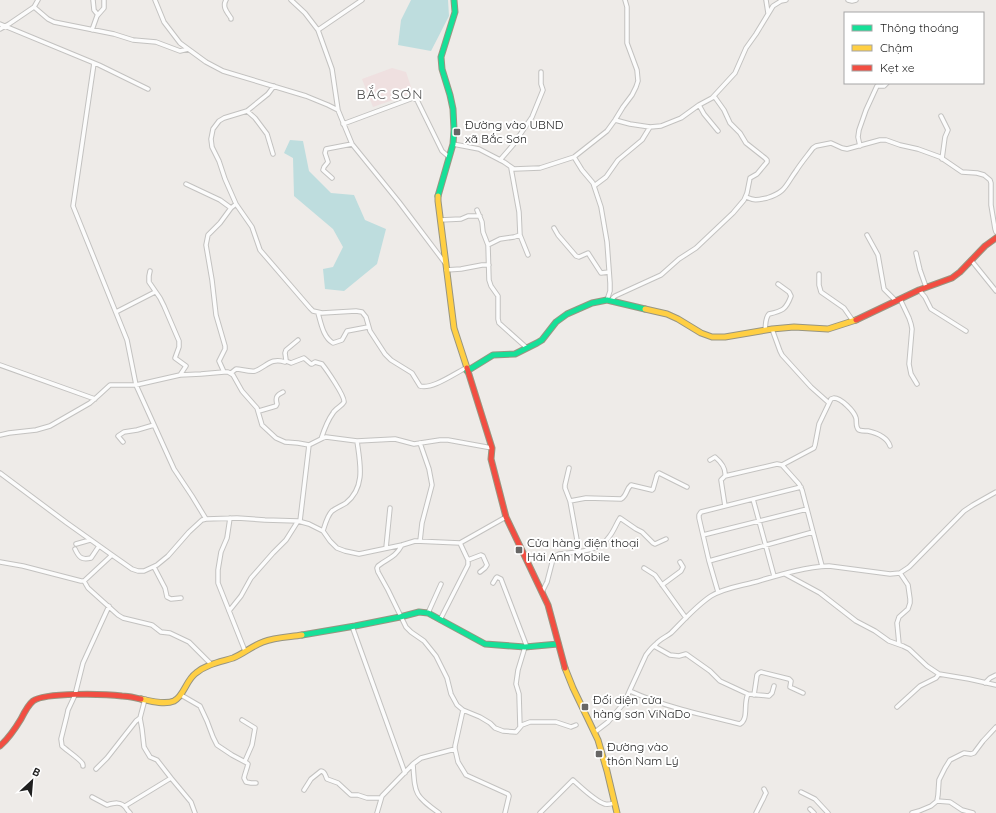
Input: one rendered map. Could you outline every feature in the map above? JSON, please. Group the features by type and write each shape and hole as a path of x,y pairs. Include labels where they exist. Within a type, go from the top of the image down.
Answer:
{"street":[{"path":"0,29 34,7 38,0"},
{"path":"93,0 94,10 98,15"},
{"path":"92,30 98,15 104,8 104,0"},
{"path":"155,0 164,22 180,43 206,62 223,71 306,96 338,110"},
{"path":"226,0 224,3 226,11 231,19"},
{"path":"291,0 305,13 318,30 332,69 338,110 352,144 400,202 446,264"},
{"path":"318,30 362,0"},
{"path":"454,0 454,12 441,57 441,63 454,119 454,137 438,196 454,328 492,448 491,459 506,517 550,610 565,668 595,732 607,771 617,813"},
{"path":"453,144 479,149 517,170 540,168 574,157 607,131 632,95 638,81 637,70 627,43 627,7 625,0"},
{"path":"766,0 768,13"},
{"path":"615,120 650,127 661,126 678,119 699,104 714,96 736,71 746,48 758,32 773,6 776,3 786,0"},
{"path":"848,0 856,0"},
{"path":"34,7 54,22 114,34 133,40 156,42 180,52 188,49"},
{"path":"0,24 94,63 148,89"},
{"path":"94,63 73,206 127,340 136,385 174,469 206,519"},
{"path":"500,160 513,145 532,117 543,90 541,84 541,72"},
{"path":"860,146 858,134 866,110 877,86 884,86 886,84"},
{"path":"274,86 268,94 247,111 219,121 215,124 211,133 212,148 219,161 236,204 252,227 260,250 310,308 318,313 359,311 364,314 370,331 387,357 412,374 418,384 422,387 440,382 493,355 512,354 528,348 540,342 556,322 567,314 592,303 609,300 667,314 701,333 712,336 725,337 794,327 828,329 853,321 918,290 952,278 960,272 985,246 996,238"},
{"path":"609,300 661,275 681,257 696,248 733,213 746,197 750,178 757,174 767,160 746,143 740,133 730,123 724,110 714,96"},
{"path":"344,124 413,98 417,100 442,151 449,156"},
{"path":"699,104 704,114 718,131"},
{"path":"247,111 255,118 267,134 273,154"},
{"path":"941,116 948,130 942,159"},
{"path":"594,186 603,180 618,160 642,140 650,127"},
{"path":"746,197 752,200 758,200 778,193 788,184 796,170 816,146 831,143 844,149 880,140 886,140 918,149 942,159 962,172 980,174 988,177 991,183 991,205 996,232"},
{"path":"332,178 323,170 324,166 328,162 325,153 326,148 352,144"},
{"path":"574,157 594,186 601,207 610,272 609,300"},
{"path":"511,168 519,212 520,235 528,255"},
{"path":"186,184 220,200 231,208"},
{"path":"224,372 219,361 225,346 215,312 212,280 206,245 208,235 236,204"},
{"path":"477,210 488,245 490,283 498,296 499,323 528,348"},
{"path":"440,220 480,216"},
{"path":"554,228 576,256 579,257 588,253 601,273 610,272"},
{"path":"488,245 502,238 520,235"},
{"path":"867,235 878,255 884,289 898,300 911,324 912,329 909,364 911,374 918,384"},
{"path":"916,253 926,287"},
{"path":"971,260 996,291"},
{"path":"446,270 489,265"},
{"path":"150,271 149,282 164,306 179,341 176,358 186,366 180,375"},
{"path":"819,274 819,285 821,292 844,308 853,321"},
{"path":"766,330 767,316 784,309 787,306 791,296 789,292 778,284"},
{"path":"918,290 925,297 934,311 966,331"},
{"path":"116,312 155,292"},
{"path":"318,313 324,332 330,342 333,343 342,340 347,331 368,327"},
{"path":"772,329 782,355 811,387 829,403"},
{"path":"286,361 286,350 298,340"},
{"path":"231,373 236,369 254,371 275,361 286,361 292,363 304,358 311,364 315,362 322,364 333,379 344,399 343,403 334,411 328,420 321,439"},
{"path":"0,365 96,399"},
{"path":"0,435 36,430 46,427 96,399 110,385 136,385 180,375 224,372 231,373 242,391 256,405 262,425 274,436 285,442 309,445 326,437 357,441 391,439 411,444 448,440 492,448"},
{"path":"259,411 276,406 276,397 283,392"},
{"path":"725,506 721,480 725,476 777,464 782,465 814,448 819,424 831,399 838,399 850,409 855,416 857,429 873,432 885,438 890,446"},
{"path":"122,442 118,436 124,432 154,425"},
{"path":"323,531 330,514 351,498 358,484 361,469 357,441"},
{"path":"420,443 429,469 432,485 422,523 420,541"},
{"path":"229,611 241,596 251,578 286,540 298,521 309,445"},
{"path":"710,460 715,457 720,461 725,470 725,476"},
{"path":"782,465 801,487 822,566"},
{"path":"569,468 565,485 566,493 570,501 579,551"},
{"path":"0,473 90,540 132,569 138,571 144,571 154,567 168,556 198,523 206,519 230,518 298,521 323,531 337,548 359,554 415,541 460,544 506,517"},
{"path":"570,501 586,498 621,499 625,497 629,486 631,485 652,490 659,473 687,487"},
{"path":"718,592 699,518 702,512 801,487"},
{"path":"595,732 604,726 614,716 624,703 646,655 656,643 668,635 702,604 718,592 774,576 822,566 890,574 900,573 909,567 964,511 996,492"},
{"path":"753,499 774,576"},
{"path":"386,548 390,508"},
{"path":"703,535 807,509"},
{"path":"230,518 227,538 221,552 218,582 245,651"},
{"path":"542,592 547,582 553,559 556,556 559,554 597,547 604,543 609,538 620,518 642,532 655,544 666,539"},
{"path":"709,561 813,532"},
{"path":"76,544 90,540"},
{"path":"440,620 468,565 468,560 460,544"},
{"path":"402,545 397,554 380,564 378,572 408,630 424,641 436,656 447,678 452,696 457,705 463,710 478,716 490,723 495,728 503,731 516,732 527,722 556,722 569,727 576,725"},
{"path":"76,549 81,558 86,559 93,556 99,546"},
{"path":"84,581 112,555"},
{"path":"468,560 481,555 483,556 486,565 480,572"},
{"path":"0,562 84,581"},
{"path":"662,585 681,571 683,567 680,562"},
{"path":"154,567 165,588 167,597 171,599 181,598"},
{"path":"644,568 655,575 686,618"},
{"path":"899,644 897,623 899,617 908,610 910,603 908,585 900,573"},
{"path":"785,574 819,593 856,621 875,631 889,642 899,644 912,651 926,666 939,674 985,682 996,686"},
{"path":"493,583 497,577 501,579 526,647 518,670 516,684 519,694 520,727"},
{"path":"84,581 88,588 118,615 123,618 152,625 161,632 170,633 189,642 211,664"},
{"path":"428,613 441,584"},
{"path":"83,766 81,761 62,746 61,739 68,710 75,695 83,663 109,606"},
{"path":"0,746 8,739 31,703 38,698 49,696 107,694 171,702 176,700 181,695 191,677 199,671 211,664 235,657 261,642 400,617 419,612 428,613 485,644 526,647 558,644"},
{"path":"352,626 405,773"},
{"path":"654,646 670,654 679,656 686,654 710,671 720,681 748,694 769,696 773,692 774,686"},
{"path":"754,694 757,675 761,672 790,680 790,687 803,693"},
{"path":"897,707 920,686 936,678 939,674"},
{"path":"985,682 996,675"},
{"path":"630,691 651,700 701,715 740,724 745,718 746,700 748,694"},
{"path":"181,695 201,708 214,742 248,764 244,773 244,780 246,782 256,783"},
{"path":"145,699 140,718 144,747 150,756 157,760 191,802 195,813"},
{"path":"463,710 455,749 458,762 466,775 508,794 509,796 505,813"},
{"path":"96,770 140,718"},
{"path":"242,720 255,728 252,745 245,761"},
{"path":"912,813 931,806 937,801 939,780 949,761 962,754 974,753 996,726"},
{"path":"377,813 381,798 413,764 421,758 455,749"},
{"path":"413,764 414,785 416,792 426,804 439,813"},
{"path":"304,790 310,779 323,771 327,779 338,783 351,795 358,795 368,798 381,798"},
{"path":"125,806 171,778"},
{"path":"540,813 573,780 597,800 606,804 614,804"},
{"path":"756,813 766,792 764,789"},
{"path":"801,792 815,799 828,813"},
{"path":"92,797 106,804 116,802 120,803 125,806 127,811 130,813"},
{"path":"937,801 950,802 962,810 973,813"},
{"path":"810,808 814,813"}],"shaded area":[{"path":"392,68 406,72 413,93 373,107 362,79"}],"water":[{"path":"411,0 448,0 449,16 431,51 398,45 401,20"},
{"path":"290,140 303,141 309,171 331,193 354,195 365,220 386,229 377,264 344,291 325,289 323,269 333,267 343,247 333,229 294,196 293,158 284,153"}],"traffic: fast":[{"path":"438,196 453,144 453,109 442,69 441,57 455,12 454,0"},
{"path":"467,371 493,355 515,354 537,343 542,340 556,322 567,314 592,303 607,300 645,309"},
{"path":"302,635 355,626 419,612 428,613 485,644 525,647 558,644"}],"traffic: slow":[{"path":"438,196 454,328 467,368"},
{"path":"645,309 667,314 701,333 712,337 725,337 794,327 828,329 856,320"},
{"path":"141,699 162,703 174,701 180,696 193,676 205,667 233,658 268,640 302,635"},
{"path":"565,668 598,740 617,813"}],"traffic: jam":[{"path":"856,320 919,290 952,278 960,272 985,246 996,238"},
{"path":"467,368 492,448 491,459 506,517 548,605 565,668"},
{"path":"0,746 14,730 29,705 33,701 40,698 62,695 90,694 125,696 141,699"}],"place":[{"name":"Đường vào UBND xã Bắc Sơn","path":"457,132"},
{"name":"Cửa hàng điện thoại Hải Anh Mobile","path":"519,550"},
{"name":"Đối diện cửa hàng sơn ViNaDo","path":"585,707"},
{"name":"Đường vào thôn Nam Lý","path":"599,754"}],"district":[{"name":"BẮC SƠN","path":"390,94"}]}
